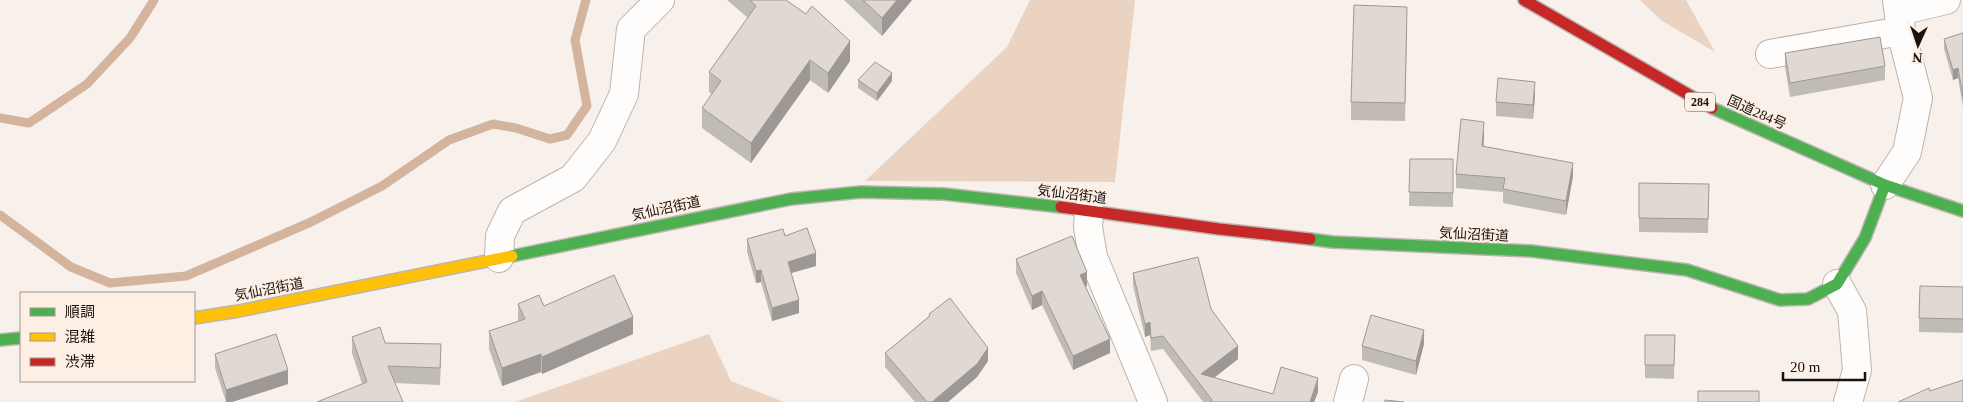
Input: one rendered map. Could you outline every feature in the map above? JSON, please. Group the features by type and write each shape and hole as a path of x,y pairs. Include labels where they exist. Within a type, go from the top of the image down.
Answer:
{"main road":[{"name":"国道284号","path":"1524,0 1712,108 1885,185 1963,211"},
{"path":"1837,284 1865,238 1885,185"},
{"name":"気仙沼街道","path":"195,318 239,311 791,199 861,192 944,194 1089,210 1219,230 1332,242 1531,251 1687,270 1780,300 1808,299 1837,284"},
{"path":"0,340 20,338"}],"street":[{"path":"499,258 500,236 512,211 573,178 602,141 624,94 631,29 660,0"},
{"path":"1770,54 1946,0"},
{"path":"1885,185 1907,152 1918,98 1899,14"},
{"path":"1089,210 1088,227 1093,257 1153,402"},
{"path":"1837,284 1852,311 1857,370 1848,402"}],"shaded area":[{"path":"1030,0 1135,0 1115,182 865,181 1007,47"},
{"path":"1640,0 1686,0 1715,52 1662,21"},
{"path":"709,334 731,381 784,402 515,402"}],"building":[{"path":"750,0 786,0 806,14 812,6 850,41 828,73 810,60 751,143 702,108 721,81 709,72 756,6"},
{"path":"863,0 897,0 882,18"},
{"path":"1354,5 1407,7 1405,103 1351,102"},
{"path":"1963,33 1963,97 1958,68 1953,70 1944,39"},
{"path":"1880,37 1885,66 1790,83 1785,53"},
{"path":"875,62 892,73 877,93 858,80"},
{"path":"1498,78 1535,82 1533,105 1496,102"},
{"path":"1461,119 1484,122 1482,146 1573,163 1566,201 1503,189 1505,178 1456,174"},
{"path":"1410,159 1453,159 1453,193 1409,192"},
{"path":"1639,183 1709,184 1708,219 1639,218"},
{"path":"807,228 816,253 788,262 799,300 772,308 761,270 756,271 747,239 783,229 785,236"},
{"path":"1072,236 1087,272 1080,275 1110,339 1073,356 1042,291 1032,296 1016,259"},
{"path":"1198,257 1211,309 1238,346 1201,374 1273,394 1281,367 1318,378 1310,402 1211,402 1212,400 1163,336 1151,338 1150,322 1145,324 1133,273"},
{"path":"614,275 633,317 542,357 541,354 502,368 489,331 525,319 518,304 539,295 544,306"},
{"path":"1920,286 1963,287 1963,319 1919,318"},
{"path":"950,298 988,348 977,364 932,402 927,402 885,353"},
{"path":"1371,315 1424,330 1416,361 1362,346"},
{"path":"380,327 385,343 441,344 440,368 388,366 403,402 317,402 367,382 352,337"},
{"path":"276,334 288,370 226,390 215,354"},
{"path":"1645,335 1675,335 1674,365 1645,365"},
{"path":"1963,380 1963,402 1898,402 1929,388 1930,391"},
{"path":"1698,391 1759,391 1759,402 1698,402"},
{"path":"1385,400 1404,402 1385,402"}],"waterway":[{"path":"0,118 29,123 87,84 130,38 154,0"},
{"path":"0,215 71,267 110,283 186,276 311,222 382,186 449,140 493,124 516,128 550,139 567,135 587,106 575,40 586,0"}],"traffic: fast":[{"path":"1712,108 1885,185 1963,211"},
{"path":"1310,239 1332,242 1531,251 1687,270 1780,300 1808,299 1837,284 1865,238 1885,185"},
{"path":"512,256 791,199 861,192 944,194 1061,207"},
{"path":"0,340 20,338"}],"traffic: slow":[{"path":"195,318 239,311 512,256"}],"traffic: jam":[{"path":"1524,0 1712,108"},
{"path":"1061,207 1219,229 1310,239"}]}
